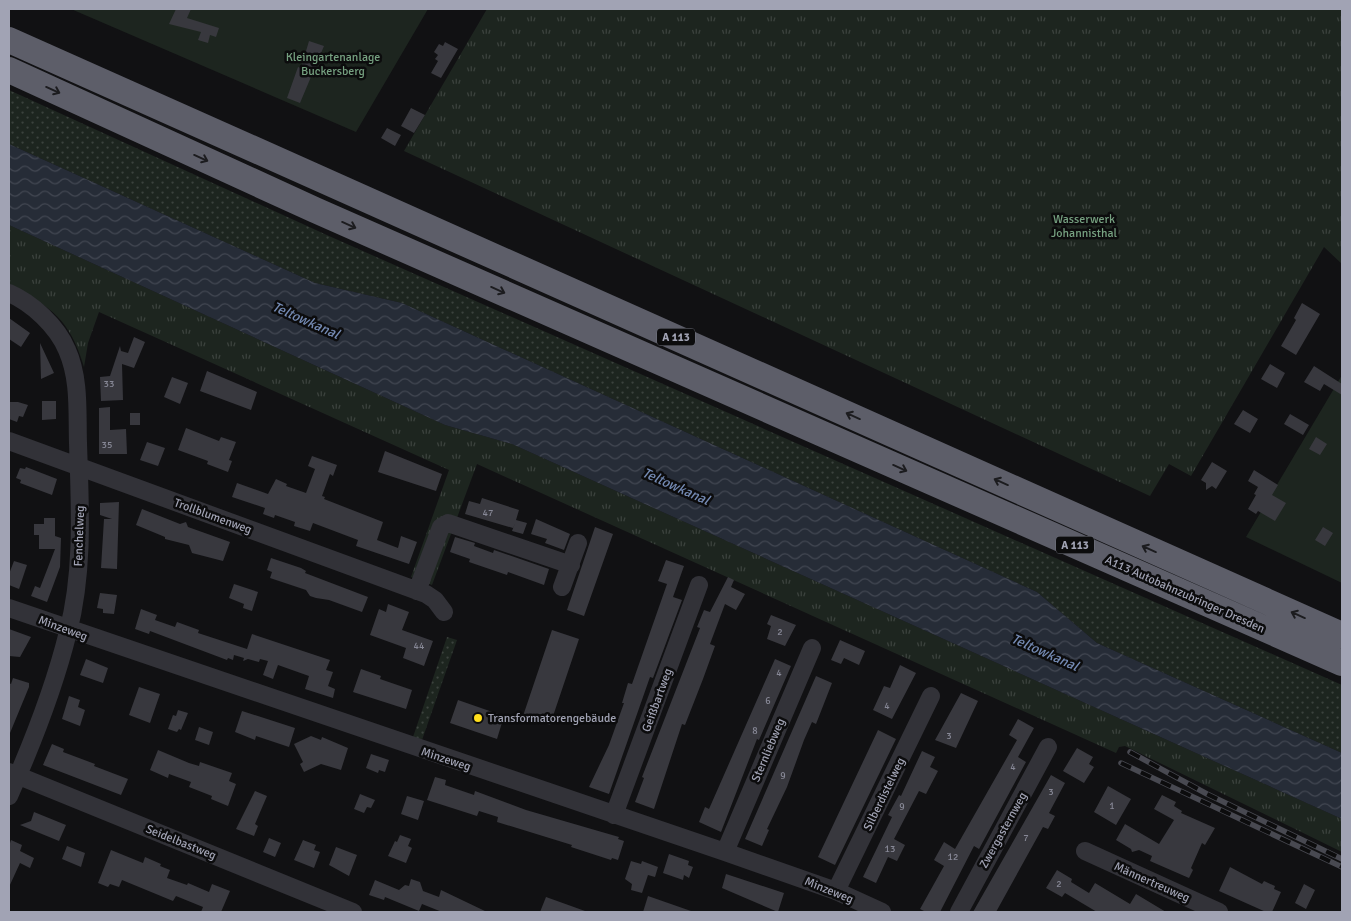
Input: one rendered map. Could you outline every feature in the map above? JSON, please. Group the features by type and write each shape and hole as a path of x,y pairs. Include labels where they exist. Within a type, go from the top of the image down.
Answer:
{"highway":[{"name":"A 113","path":"9,40 1342,635"},
{"name":"A113 Autobahnzubringer Dresden","path":"9,70 315,210 1342,663"}],"street":[{"name":"Fenchelweg","path":"9,293 41,315 56,332 67,350 76,376 80,517 77,582 69,630 47,706 13,774 9,796"},
{"name":"Trollblumenweg","path":"9,441 417,591 435,600 444,612"},
{"path":"417,591 441,527 448,523 571,564"},
{"path":"562,587 578,543"},
{"name":"Geißbartweg","path":"614,815 699,585"},
{"name":"Minzeweg","path":"9,608 725,852 836,891 882,912"},
{"name":"Sternliebweg","path":"725,852 812,648"},
{"name":"Silberdistelweg","path":"836,891 931,696"},
{"name":"Zwergasternweg","path":"959,912 1048,748"},
{"name":"Seidelbastweg","path":"13,774 353,912"},
{"name":"Männertreuweg","path":"1085,851 1219,912"}],"green space":[{"name":"Kleingartenanlage Buckersberg","path":"71,9 428,9 356,132"},
{"name":"Wasserwerk Johannisthal","path":"487,9 1342,9 1342,264 1324,247 1191,476 1169,464 1150,496 404,151"},
{"path":"9,90 329,236 1342,685 1342,753 1097,643 1037,592 402,303 315,283 9,144"},
{"path":"9,225 445,425 512,444 1342,819 1342,852 1125,746 1119,747 1116,753 477,464 432,585 411,577 449,470 99,312 88,343 84,367 72,337 57,316 37,301 9,287"},
{"path":"1342,375 1342,583 1246,537"},
{"path":"447,637 457,640 422,740 413,737"}],"water":[{"name":"Teltowkanal","path":"9,144 315,283 402,303 1037,592 1097,643 1342,753 1342,819 512,444 445,425 9,225"}],"building":[{"path":"176,9 191,9 187,18 219,28 216,37 210,35 208,43 198,40 201,32 169,24"},
{"path":"309,41 324,46 300,103 287,98 298,67 301,68"},
{"path":"445,42 458,49 441,78 431,73 438,61 435,59 438,55 434,52 439,44 443,46"},
{"path":"411,108 425,115 414,133 401,126"},
{"path":"387,128 401,135 395,146 381,138"},
{"path":"1302,303 1320,314 1296,355 1281,346 1296,320 1294,318"},
{"path":"9,318 30,333 21,347 9,339"},
{"path":"134,337 145,342 134,368 122,364 123,400 101,401 100,377 110,376 120,346 121,351 128,353"},
{"path":"40,343 54,373 41,379"},
{"path":"1270,364 1285,373 1277,388 1261,379"},
{"path":"1314,366 1342,384 1342,395 1324,384 1320,391 1304,382"},
{"path":"207,371 257,392 251,410 200,391"},
{"path":"172,377 188,383 180,404 164,397"},
{"path":"42,401 56,401 56,419 42,420"},
{"path":"9,402 28,405 23,417 19,416 17,422 9,419"},
{"path":"110,407 110,430 126,429 127,454 99,454 99,408"},
{"path":"1243,410 1258,419 1250,433 1234,424"},
{"path":"130,413 140,413 140,425 130,425"},
{"path":"1290,414 1309,425 1303,435 1284,424"},
{"path":"186,428 219,441 221,437 236,442 229,460 232,461 228,472 207,464 208,461 178,450"},
{"path":"1316,437 1327,444 1320,455 1309,449"},
{"path":"147,442 165,448 158,466 140,460"},
{"path":"385,451 442,474 436,491 378,472"},
{"path":"312,456 337,465 333,476 330,474 322,496 325,497 324,499 383,522 377,540 398,548 401,536 417,542 409,564 356,546 358,540 313,523 310,531 294,526 295,522 275,515 274,518 263,514 265,508 232,497 237,483 268,494 276,479 287,484 286,486 306,493 315,469 308,466"},
{"path":"1212,462 1227,471 1216,489 1212,486 1206,490 1206,483 1201,480"},
{"path":"26,467 57,479 52,495 20,483 21,480 16,478 20,468 25,469"},
{"path":"1254,470 1278,485 1272,495 1286,503 1275,521 1258,511 1256,514 1248,509 1258,487 1248,481"},
{"path":"482,498 519,510 516,520 527,523 523,534 512,531 515,523 513,528 465,514 469,501 480,504"},
{"path":"119,502 117,569 101,568 104,519 112,519 100,515 100,503"},
{"path":"142,509 180,524 186,522 188,527 230,542 223,561 192,553 189,545 165,539 165,537 136,525"},
{"path":"44,518 55,518 55,536 61,538 60,567 47,602 31,596 35,586 40,588 55,549 39,549 39,535 34,535 34,524 44,524"},
{"path":"536,519 570,534 564,550 545,543 547,539 531,534"},
{"path":"595,527 613,534 584,616 567,610"},
{"path":"1323,527 1333,533 1325,546 1315,540"},
{"path":"455,537 475,543 474,546 493,553 494,550 549,569 544,585 508,572 507,575 469,562 470,559 450,552"},
{"path":"271,558 301,568 306,571 305,573 368,597 362,612 329,600 310,596 306,590 270,578 272,572 267,570"},
{"path":"666,560 684,566 673,597 682,600 653,678 650,677 609,794 589,787 609,745 624,703 622,703 628,683 632,684 667,584 658,581"},
{"path":"14,561 27,565 19,589 9,585 9,574"},
{"path":"728,577 734,580 731,587 745,594 736,610 725,604 710,644 715,646 685,725 682,724 654,809 635,802 644,778 642,777 700,628 697,627 704,610 710,612"},
{"path":"234,584 258,592 252,611 243,608 244,604 229,598"},
{"path":"100,593 117,595 114,614 103,613 103,609 97,608"},
{"path":"388,604 409,612 402,630 433,641 424,666 403,658 406,648 370,635 379,609 386,612"},
{"path":"141,609 157,615 155,620 175,627 177,622 199,630 198,633 247,649 252,634 330,660 326,670 333,672 328,686 335,689 333,698 305,689 309,676 278,665 273,679 263,675 268,661 260,659 259,662 248,659 243,661 244,658 234,655 233,660 228,658 227,660 150,631 149,634 135,629"},
{"path":"771,615 796,625 785,646 767,639 771,626 767,624"},
{"path":"9,629 31,637 20,657 9,656"},
{"path":"552,630 579,639 550,725 523,716"},
{"path":"840,640 865,651 859,665 844,658 841,664 831,660"},
{"path":"86,659 108,668 103,683 80,675"},
{"path":"775,659 791,666 759,740 757,739 721,832 699,822 705,807 709,809"},
{"path":"900,665 916,673 892,719 873,710 884,686 890,688"},
{"path":"361,669 381,676 380,679 412,690 406,709 353,692"},
{"path":"816,676 832,683 816,724 812,722 804,740 787,787 767,829 769,830 762,846 745,839"},
{"path":"13,678 29,683 29,687 10,733 9,683 11,684"},
{"path":"139,687 160,694 150,723 129,715"},
{"path":"961,693 978,701 956,748 935,740"},
{"path":"69,696 80,700 78,707 85,710 80,726 62,719"},
{"name":"Transformatorengebäude","path":"458,700 504,716 497,739 450,723"},
{"path":"178,710 188,713 181,730 179,729 177,732 168,729 173,715 176,716"},
{"path":"242,711 295,728 289,747 256,736 255,740 235,732"},
{"path":"1018,719 1034,728 1018,757 1026,762 979,849 974,846 940,912 926,912 920,909 944,866 934,860 944,842 955,849 1017,740 1009,735"},
{"path":"199,727 213,732 209,745 195,740"},
{"path":"878,730 896,739 835,865 818,857"},
{"path":"311,736 321,740 322,737 348,748 341,770 321,764 304,772 300,764 303,762 294,744"},
{"path":"52,744 64,749 63,752 128,779 121,795 43,765"},
{"path":"1077,748 1093,757 1089,764 1094,767 1084,783 1063,771"},
{"path":"158,750 189,763 199,766 200,762 232,773 229,781 236,784 228,806 211,799 212,796 189,787 191,782 169,774 168,778 150,770"},
{"path":"922,751 935,757 930,767 938,771 926,794 919,791 894,839 905,845 897,861 888,857 876,883 863,877 892,817 888,815 899,795 901,796"},
{"path":"371,754 389,760 385,772 379,770 378,773 366,768"},
{"path":"1051,775 1065,783 1049,813 1055,816 1048,829 1043,827 996,912 973,912"},
{"path":"435,777 446,780 445,785 474,795 475,791 526,810 619,837 618,839 624,841 618,860 612,858 611,860 571,847 572,845 497,822 498,817 479,811 477,816 427,800"},
{"path":"1108,786 1131,799 1116,825 1094,812"},
{"path":"255,791 267,796 255,824 258,826 254,836 236,829"},
{"path":"360,794 375,800 371,808 367,807 364,813 354,809"},
{"path":"1162,795 1176,802 1174,806 1182,811 1181,813 1215,828 1205,845 1202,843 1191,868 1193,870 1189,878 1150,861 1152,856 1139,850 1132,852 1131,849 1116,840 1125,824 1159,844 1174,820 1154,809"},
{"path":"407,796 424,801 418,820 401,814"},
{"path":"34,812 66,825 59,841 20,825 31,821"},
{"path":"400,835 411,839 408,846 412,848 406,863 388,856"},
{"path":"269,838 281,843 275,857 263,852"},
{"path":"11,840 22,845 20,851 34,858 30,868 20,863 9,887 9,846"},
{"path":"303,840 316,845 314,850 320,852 314,868 294,860"},
{"path":"67,846 85,853 81,867 62,859"},
{"path":"336,847 357,855 349,876 329,865"},
{"path":"111,850 143,863 145,857 161,864 160,866 170,870 167,878 187,885 188,883 209,892 212,884 230,891 221,912 201,912 203,907 176,896 173,901 122,880 119,887 110,884 108,887 98,883"},
{"path":"669,854 689,861 688,865 693,867 689,878 684,875 683,880 663,873"},
{"path":"631,861 641,864 642,861 658,867 655,877 648,875 642,893 631,890 632,884 625,879"},
{"path":"1230,867 1262,884 1264,881 1275,886 1274,889 1281,892 1272,912 1266,912 1219,891"},
{"path":"1057,870 1072,879 1071,882 1089,893 1095,883 1130,904 1136,894 1166,912 1097,912 1065,893 1062,897 1046,888"},
{"path":"726,874 784,893 778,912 722,888"},
{"path":"411,879 420,882 423,891 439,897 441,890 487,912 442,912 422,904 419,911 385,897 384,900 369,895 375,880 399,890 405,885 409,886"},
{"path":"1304,884 1315,890 1306,909 1295,903"},
{"path":"648,896 691,911 643,912"},
{"path":"546,897 585,911 540,912"}],"railway":[{"path":"1130,752 1207,794 1342,859"},
{"path":"1121,763 1342,867"}],"place":[{"name":"Transformatorengebäude","path":"478,718"}]}
